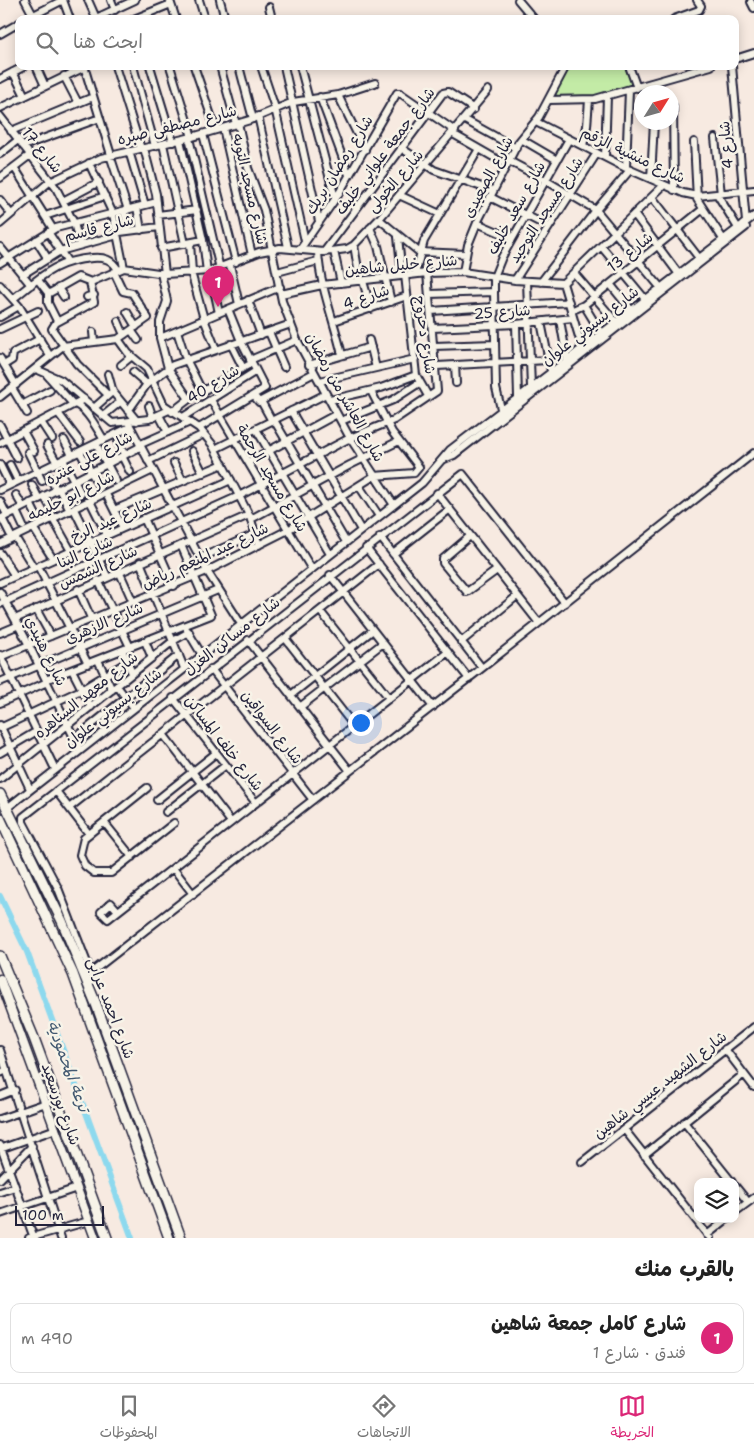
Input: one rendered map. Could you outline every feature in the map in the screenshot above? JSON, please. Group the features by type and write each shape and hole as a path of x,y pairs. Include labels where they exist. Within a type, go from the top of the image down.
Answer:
{"main road":[{"name":"شارع احمد عرابى","path":"0,794 88,975 182,1238"},
{"name":"شارع احمد عرابى","path":"0,818 73,974 169,1238"},
{"name":"شارع بورسعيد","path":"0,956 34,1038 107,1238"}],"street":[{"path":"25,0 33,15 50,3 63,0 69,15"},
{"path":"88,0 94,15"},
{"path":"111,0 115,10"},
{"path":"102,15 135,0"},
{"path":"199,0 204,15"},
{"path":"220,0 224,15"},
{"path":"518,0 531,15"},
{"path":"685,15 699,10 701,6 697,0"},
{"path":"151,15 170,2 175,15"},
{"path":"269,7 271,15"},
{"path":"0,34 15,27"},
{"path":"739,58 754,53"},
{"path":"0,79 17,70"},
{"path":"38,70 45,86"},
{"path":"0,108 78,70"},
{"path":"86,70 126,210 128,232"},
{"path":"116,70 157,202 167,300 160,322 160,338 168,368 189,399"},
{"path":"133,70 159,145 188,243 192,272 204,319 216,349"},
{"path":"151,70 197,210 219,313"},
{"path":"171,70 190,138 220,268"},
{"path":"195,70 216,130"},
{"name":"شارع العاشر من رمضان","path":"221,70 248,168 264,210 281,294 297,340 350,438 394,505"},
{"path":"240,70 256,117 288,247"},
{"path":"262,70 275,108 305,241"},
{"path":"285,70 294,102 319,221"},
{"path":"301,70 335,198"},
{"name":"شارع الصعيدى","path":"463,272 466,254 477,223 491,194 521,139 536,122 549,100 564,70"},
{"path":"630,70 636,85"},
{"path":"646,85 697,70"},
{"name":"شارع 4","path":"732,70 746,222"},
{"path":"13,72 25,96"},
{"path":"64,76 78,103"},
{"name":"شارع مصطفى صبره","path":"0,224 33,194 52,182 89,163 110,155 190,138 237,124 294,102 338,95 375,83"},
{"path":"549,100 589,100 634,89"},
{"name":"شارع الخولى","path":"354,245 379,219 474,109 488,90"},
{"path":"541,282 628,169 629,90"},
{"name":"شارع جمعة علواني خليف","path":"321,252 446,92 474,109"},
{"name":"شارع رمضان بريك","path":"301,248 365,150 396,94 400,93 429,112"},
{"path":"338,95 365,150"},
{"path":"605,157 607,96"},
{"path":"10,131 93,97"},
{"path":"320,97 349,175"},
{"path":"583,146 588,120 589,100"},
{"path":"429,112 479,150 545,180 596,210 660,287"},
{"name":"شارع 17","path":"0,116 3,127 10,131 52,182 67,208 80,245"},
{"path":"23,146 100,118"},
{"path":"464,120 516,148"},
{"name":"شارع منشية الزقم","path":"536,122 674,190 697,196 754,190"},
{"name":"شارع مسجد التوبه","path":"223,128 252,255"},
{"path":"651,179 654,130"},
{"path":"673,130 674,190"},
{"path":"203,134 233,264 240,304"},
{"path":"715,138 719,194 738,228"},
{"path":"521,139 557,160"},
{"name":"شارع سعد خليف","path":"502,414 496,388 494,277 512,238 568,139"},
{"path":"0,154 18,140"},
{"path":"694,142 697,196 703,210 723,239"},
{"path":"401,148 425,165 491,194 549,226"},
{"path":"415,274 419,252 479,150"},
{"path":"129,151 145,205"},
{"name":"شارع مسجد التوحيد","path":"515,280 597,153"},
{"path":"0,178 30,155"},
{"path":"89,163 113,214 118,233 119,270 123,290 132,294 149,318 160,322"},
{"path":"14,167 46,216 51,231 67,261"},
{"path":"63,201 99,182"},
{"path":"582,348 563,283 664,185"},
{"path":"399,195 440,214"},
{"path":"46,216 105,196"},
{"path":"652,197 699,258"},
{"path":"0,200 12,214"},
{"path":"0,263 51,231 157,202"},
{"path":"137,207 141,230"},
{"path":"158,215 197,210"},
{"name":"شارع 13","path":"572,314 703,210"},
{"path":"634,214 678,273"},
{"name":"شارع بسيوني علوان","path":"502,414 518,397 754,216"},
{"path":"379,219 419,252 466,254"},
{"name":"شارع بسيوني علوان","path":"7,808 311,568 422,483 450,450 502,414 754,220"},
{"path":"477,223 512,238"},
{"name":"شارع قاسم","path":"22,275 60,250 114,236 118,233 159,227"},
{"path":"370,228 376,241 391,302"},
{"name":"شارع دحروج","path":"398,236 416,375 428,396"},
{"path":"36,240 48,259"},
{"path":"161,248 203,240"},
{"path":"90,282 119,270 163,274 209,272 273,249 288,247 321,252 347,249 354,245 370,309"},
{"path":"601,246 645,299"},
{"path":"0,247 31,285"},
{"path":"334,251 340,283"},
{"path":"321,252 318,261 322,285 334,321 342,355"},
{"path":"14,298 67,261 105,258 113,262 119,270"},
{"path":"277,272 318,261"},
{"path":"427,272 436,366 455,365 471,368 495,363 548,360"},
{"name":"شارع خليل شاهين","path":"281,294 322,285 427,272 463,272 515,280 563,283"},
{"path":"574,273 616,322"},
{"path":"48,294 78,276 84,277 90,282 94,302 57,322 52,329 77,364 120,402 137,421"},
{"path":"38,280 48,294 48,303 57,322"},
{"path":"527,281 531,387"},
{"path":"610,284 631,310"},
{"path":"160,338 280,286"},
{"path":"1,288 14,298 50,356"},
{"path":"58,288 64,297"},
{"path":"429,294 494,292"},
{"path":"86,297 94,295"},
{"name":"شارع 4","path":"334,321 407,296"},
{"path":"248,300 261,335"},
{"path":"431,311 568,302"},
{"path":"584,305 601,333"},
{"path":"0,317 19,306"},
{"path":"198,428 265,388 241,341 228,309"},
{"path":"0,329 27,318 38,311"},
{"path":"126,312 138,340"},
{"name":"شارع 25","path":"432,328 541,322 560,320 572,314"},
{"path":"1,395 14,387 63,346 121,337 149,318"},
{"path":"560,320 567,359"},
{"path":"118,321 121,337 132,356 143,364 157,394 170,411 183,417 198,428 215,449 250,517 259,545"},
{"path":"541,322 551,372"},
{"path":"128,411 150,382 168,368 186,359 291,324"},
{"path":"516,324 518,397"},
{"path":"177,331 186,359 202,391"},
{"path":"93,332 94,342"},
{"path":"269,332 284,367"},
{"path":"4,365 12,360 13,353 40,339"},
{"path":"0,490 104,440 137,421 156,417 170,411 251,362 297,340"},
{"path":"369,340 376,368"},
{"path":"231,344 243,368"},
{"path":"434,346 494,344"},
{"path":"309,365 371,347"},
{"path":"121,365 132,356"},
{"path":"0,358 27,413"},
{"path":"320,381 415,359"},
{"path":"455,365 456,383"},
{"name":"شارع البنا","path":"3,602 182,524 350,438 387,423 439,387 436,366"},
{"path":"36,369 65,383 103,416 114,423 129,425"},
{"name":"شارع 40","path":"183,417 256,371"},
{"path":"45,372 88,416 104,440"},
{"path":"132,372 150,382"},
{"path":"261,401 314,372"},
{"path":"108,374 110,393"},
{"path":"215,449 291,411 328,397 371,391 416,375"},
{"path":"248,462 304,432 339,417 378,406 419,383"},
{"path":"22,405 50,390"},
{"path":"371,391 398,441 419,467 414,472 422,483"},
{"path":"94,408 110,393"},
{"path":"254,396 258,402 261,401 273,420 346,542"},
{"path":"0,443 84,400"},
{"name":"شارع مسجد الرحمة","path":"211,400 311,568"},
{"path":"103,416 120,402"},
{"path":"149,406 168,432"},
{"path":"291,411 361,530"},
{"path":"58,413 80,442"},
{"path":"41,422 52,439"},
{"name":"شارع على عنتره","path":"3,517 190,422"},
{"path":"0,425 17,458"},
{"path":"129,425 207,571 241,624"},
{"path":"256,429 330,554"},
{"path":"23,431 42,481"},
{"path":"148,461 204,434"},
{"path":"64,440 72,455"},
{"name":"شارع الشمس","path":"0,633 36,609 56,599 274,507 398,441"},
{"path":"118,443 130,472"},
{"path":"96,444 116,481"},
{"path":"47,445 56,463"},
{"path":"192,451 203,473"},
{"path":"80,452 100,488"},
{"path":"88,975 469,679 754,453"},
{"path":"63,460 81,494"},
{"path":"174,463 183,481"},
{"path":"114,510 224,464"},
{"path":"0,465 10,485"},
{"path":"10,465 18,481"},
{"name":"شارع ابو حليمه","path":"0,544 12,536 53,520 153,470"},
{"name":"شارع عبد المنعم رياض","path":"0,657 207,571 288,530 326,508 374,476 414,472"},
{"name":"شارع مساكن الغزل","path":"88,975 58,888 22,821 24,816 330,575 460,475 464,474 565,602"},
{"path":"50,478 72,510 107,576"},
{"name":"شارع عيد الرخ","path":"0,583 231,480"},
{"path":"32,485 52,510"},
{"path":"359,486 379,516"},
{"path":"437,493 539,624"},
{"path":"106,494 123,528"},
{"path":"16,495 23,507"},
{"path":"0,501 3,517 12,536 47,582 88,664"},
{"path":"90,501 107,535"},
{"path":"30,503 37,517"},
{"path":"393,554 450,509"},
{"path":"16,511 23,526"},
{"path":"144,518 174,586"},
{"path":"53,520 72,551"},
{"path":"34,528 53,559"},
{"path":"200,558 255,534"},
{"path":"470,536 443,559 442,563 467,592 497,570"},
{"path":"380,537 482,668"},
{"path":"0,703 72,670 211,614 181,546"},
{"path":"366,548 469,679"},
{"path":"0,553 15,576"},
{"path":"140,562 184,668"},
{"path":"69,808 379,564"},
{"path":"119,571 133,602"},
{"path":"330,575 433,707"},
{"path":"98,580 130,647"},
{"path":"78,589 91,618"},
{"name":"شارع الازهرى","path":"0,682 218,590"},
{"name":"شارع هنيدي","path":"0,592 3,602 17,622 29,645 80,750"},
{"path":"461,642 518,596"},
{"path":"36,609 51,636"},
{"path":"320,611 390,698"},
{"path":"184,626 202,655"},
{"path":"290,695 373,630"},
{"name":"شارع معهد السناهره","path":"0,779 132,673 173,641 188,632"},
{"path":"285,638 354,726"},
{"path":"248,640 350,771"},
{"path":"145,641 152,658"},
{"path":"300,707 383,643"},
{"path":"122,650 132,673"},
{"path":"118,911 448,652"},
{"path":"74,739 179,655"},
{"path":"0,657 55,770"},
{"path":"98,660 106,676 134,708"},
{"path":"30,789 0,727 81,690 127,662"},
{"name":"شارع السواقين","path":"211,669 313,800"},
{"path":"72,670 91,707"},
{"name":"شارع خلف المساكن","path":"173,698 256,803"},
{"path":"0,753 37,731"},
{"path":"163,734 231,822"},
{"path":"156,800 216,753"},
{"path":"166,812 226,765"},
{"path":"148,788 89,834 81,843 80,855 85,866 94,873 111,873 174,823"},
{"path":"56,791 89,834"},
{"path":"104,822 132,857"},
{"path":"173,868 193,894"},
{"name":"شارع بورسعيد","path":"0,979 95,1238"},
{"name":"شارع الشهيد عيسي شاهين","path":"582,1162 754,1027"},
{"path":"725,1049 754,1087"},
{"path":"0,1050 61,1238"},
{"path":"0,1073 8,1070"},
{"path":"644,1155 744,1074"},
{"path":"0,1096 14,1090"},
{"path":"0,1120 46,1103"},
{"path":"684,1122 729,1178"},
{"path":"56,1129 0,1147 32,1238 89,1221"},
{"path":"624,1129 708,1236 723,1223"},
{"path":"0,1179 32,1146"},
{"path":"0,1192 15,1187"},
{"path":"0,1214 77,1188"},
{"path":"739,1190 751,1200 739,1209"}],"green space":[{"path":"566,70 626,70 632,84 588,98 554,98"}],"waterway":[{"name":"ترعة المحمودية","path":"0,896 27,952 132,1238"}],"place":[{"name":"شارع كامل جمعة شاهين","path":"218,307"}]}
